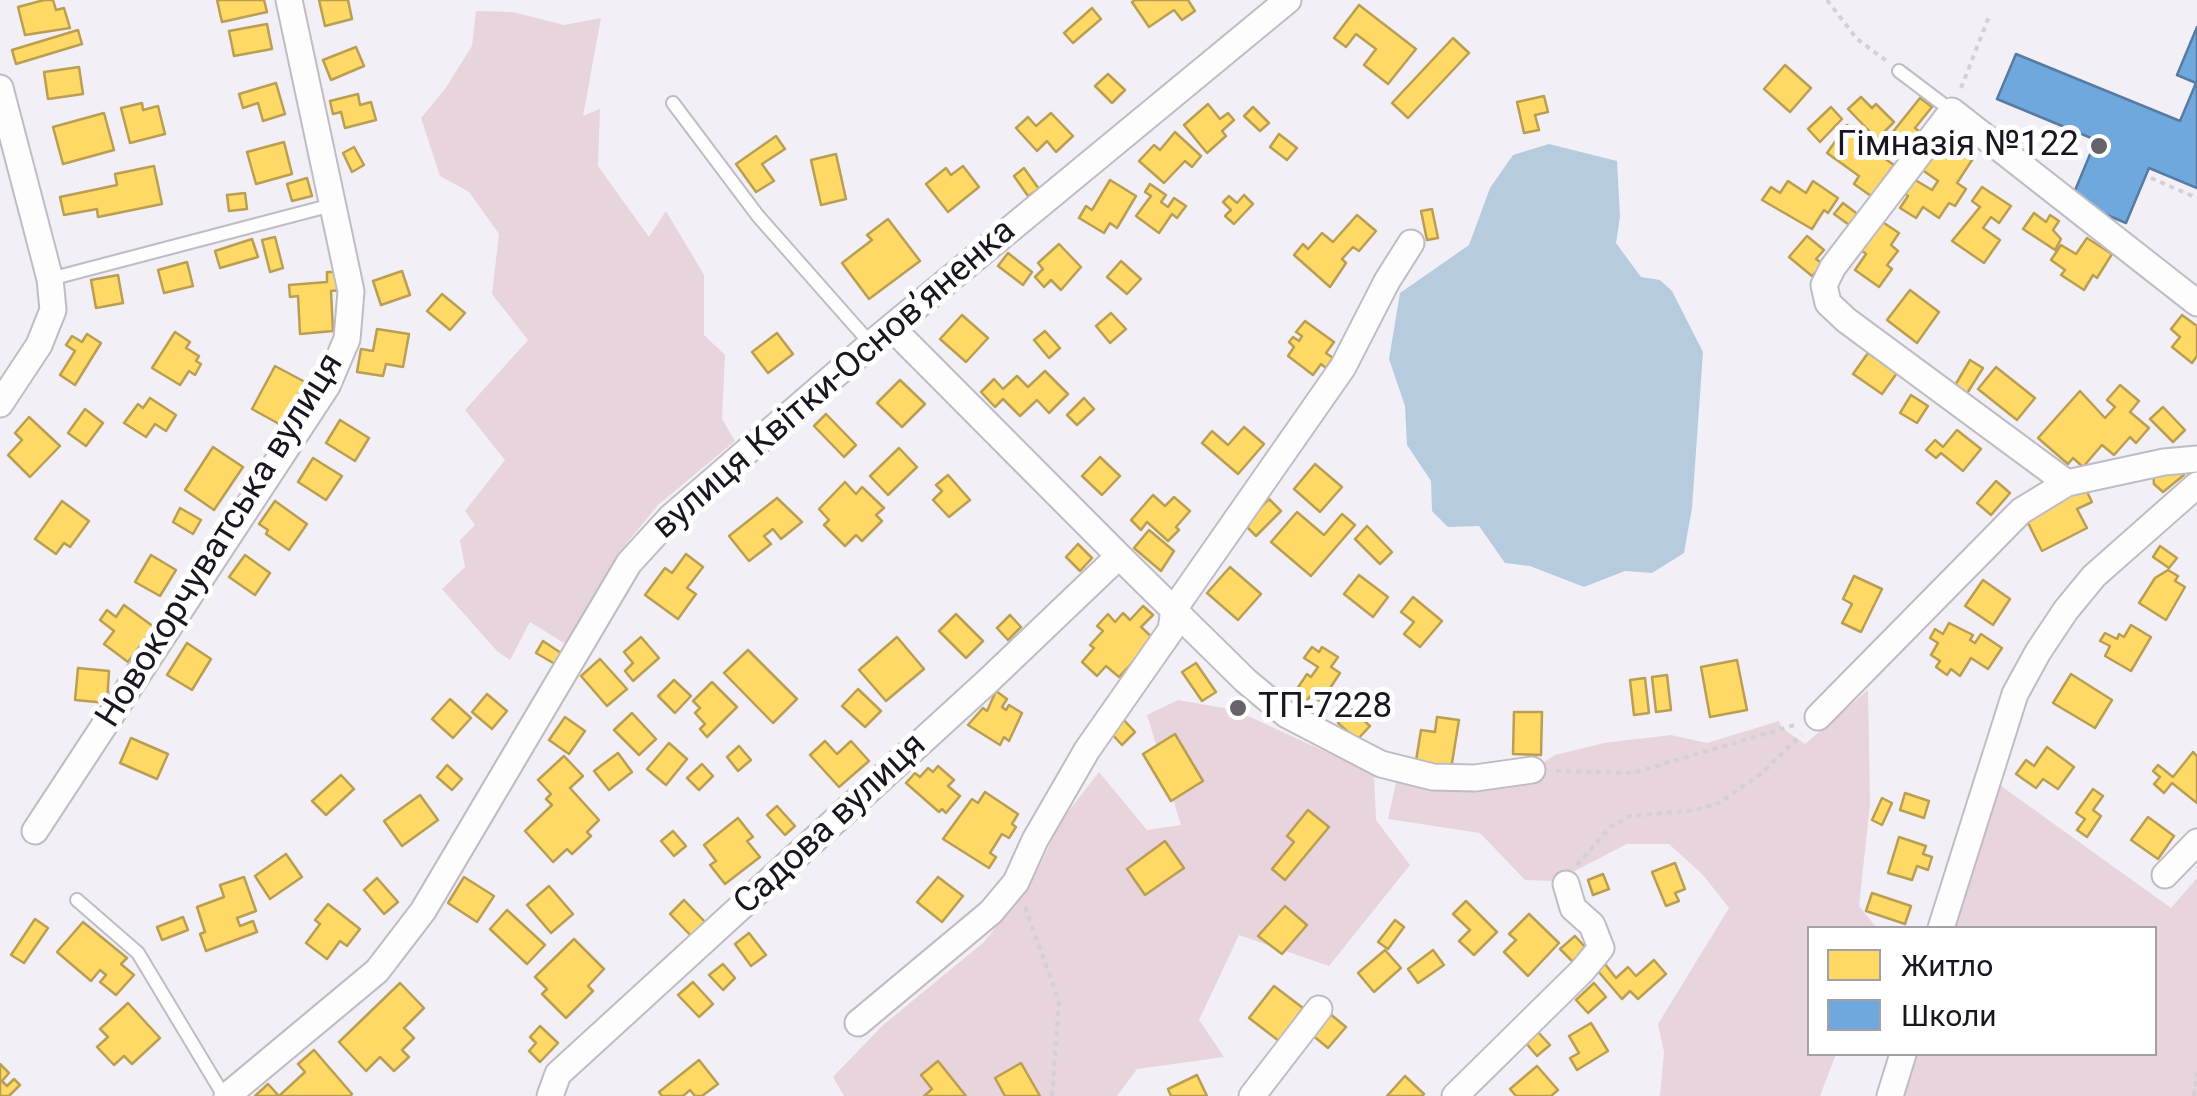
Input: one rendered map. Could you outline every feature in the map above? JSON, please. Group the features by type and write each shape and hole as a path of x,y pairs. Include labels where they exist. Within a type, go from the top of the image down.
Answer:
{"street":[{"name":"Новокорчуватська вулиця","path":"36,831 339,362 348,339 351,291 289,0"},
{"name":"вулиця Квітки-Основ’яненка","path":"225,1096 377,971 423,911 629,562 671,516 1288,0"},
{"path":"0,88 50,278 52,310 39,345 0,404"},
{"path":"2067,483 1846,320 1828,303 1824,285 1833,267 1952,111 2197,302"},
{"path":"858,1023 991,912 1016,882 1035,840 1087,750 1171,630 1174,609 1344,368 1387,282 1412,243"},
{"path":"882,336 1119,556 1246,681 1286,714 1381,764 1433,777 1474,778 1532,770"},
{"path":"1818,717 2021,511 2067,483 2164,462 2197,459"},
{"path":"1942,926 2016,694 2038,652 2094,576 2197,485"},
{"name":"Садова вулиця","path":"550,1096 558,1074 1119,556"},
{"path":"2166,875 2197,842"},
{"path":"1455,1096 1582,971 1600,948 1592,925 1573,908 1566,884"},
{"path":"1252,1096 1320,1009"},
{"path":"1890,1096 1902,1056"}],"lane":[{"path":"1899,71 1952,111"},
{"path":"673,103 758,216 882,336"},
{"path":"50,278 332,205"},
{"path":"77,900 138,953 225,1096"}],"path":[{"path":"1827,0 1857,39 1899,71"},
{"path":"1952,111 1990,14"},
{"path":"2151,178 2197,198"},
{"path":"1532,770 1633,773 1818,717"},
{"path":"1566,884 1580,859 1610,828 1630,816 1695,810 1718,803 1762,773 1818,717"},
{"path":"1016,882 1059,1001 1052,1096"},
{"path":"2194,1096 2197,1073"}],"shaded area":[{"path":"476,11 513,12 564,25 601,18 583,116 600,109 598,166 649,237 666,211 704,275 704,335 725,355 722,419 735,441 658,505 618,554 567,645 530,622 510,660 497,651 442,589 465,567 460,540 475,525 465,511 505,460 465,410 528,340 492,294 499,234 469,192 440,176 421,118 472,46"},
{"path":"1868,690 1870,804 1859,906 1875,926 1807,926 1807,1056 1835,1056 1820,1096 1660,1096 1664,1052 1658,1024 1729,908 1703,875 1669,844 1627,844 1555,881 1525,880 1480,833 1388,819 1399,769 1532,770 1555,755 1604,743 1671,735 1707,743 1779,721 1782,728 1805,744"},
{"path":"1178,700 1235,710 1374,774 1376,820 1410,865 1329,966 1239,935 1199,1020 1224,1057 1137,1069 1117,1096 844,1096 833,1077 882,1026 984,942 1031,883 1061,821 1099,772 1147,830 1181,825 1147,715"},
{"path":"1997,783 2171,908 2197,878 2197,1096 1903,1096 1915,1056 2157,1056 2157,926 1955,926"}],"water":[{"path":"1549,144 1617,161 1620,217 1616,243 1641,277 1660,280 1672,291 1703,352 1692,508 1684,553 1652,573 1625,571 1584,587 1530,566 1505,563 1479,526 1448,527 1432,511 1431,481 1407,445 1405,406 1389,359 1400,293 1469,245 1490,188 1513,155"}],"building: Житло":[{"path":"53,0 56,10 64,8 70,28 25,35 18,7"},
{"path":"217,0 264,0 267,12 222,22"},
{"path":"319,0 348,0 352,19 325,26"},
{"path":"1188,0 1195,11 1182,20 1174,10 1149,27 1132,2"},
{"path":"1359,5 1416,49 1388,84 1364,65 1376,49 1356,34 1346,47 1334,38"},
{"path":"1092,8 1101,19 1073,43 1064,33"},
{"path":"267,24 272,49 234,56 229,31"},
{"path":"78,30 82,44 16,64 12,50"},
{"path":"1453,38 1469,53 1408,118 1392,103"},
{"path":"356,47 364,66 331,80 323,60"},
{"path":"1785,65 1811,88 1790,112 1764,89"},
{"path":"79,67 83,94 48,99 44,72"},
{"path":"1108,74 1125,90 1112,103 1095,86"},
{"path":"276,83 285,114 263,121 258,103 243,108 239,94"},
{"path":"358,94 360,105 371,102 376,120 345,128 341,112 333,114 330,101"},
{"path":"1544,96 1548,112 1535,115 1539,130 1524,133 1517,102"},
{"path":"1861,97 1872,108 1876,104 1894,122 1877,139 1848,109"},
{"path":"1920,98 1932,107 1915,128 1923,134 1911,148 1892,133"},
{"path":"142,103 143,110 158,106 165,134 130,143 121,108"},
{"path":"1208,104 1220,119 1228,113 1234,120 1222,131 1226,136 1207,153 1184,125"},
{"path":"1253,107 1269,123 1260,131 1244,116"},
{"path":"1831,107 1842,119 1820,142 1808,129"},
{"path":"104,113 114,150 63,164 53,127"},
{"path":"1051,113 1073,136 1056,152 1047,141 1037,151 1016,128 1028,117 1036,126"},
{"path":"1847,125 1885,151 1881,156 1894,165 1871,196 1854,184 1859,176 1827,153"},
{"path":"1175,132 1201,156 1192,167 1185,161 1164,183 1139,161 1154,145 1160,150"},
{"path":"1279,134 1297,148 1287,160 1270,147"},
{"path":"776,136 785,149 762,164 774,181 756,192 736,164"},
{"path":"1942,137 1974,157 1957,183 1966,189 1955,206 1949,203 1939,218 1923,207 1916,218 1900,208 1908,196 1903,192 1912,178 1932,190 1938,181 1921,169"},
{"path":"284,142 292,174 256,184 247,152"},
{"path":"354,147 364,165 352,172 343,153"},
{"path":"836,154 846,199 821,205 811,160"},
{"path":"154,166 162,204 98,217 97,209 64,215 60,197 117,185 115,174"},
{"path":"963,166 979,187 948,212 926,184 946,168 951,175"},
{"path":"1024,168 1039,189 1028,196 1014,176"},
{"path":"307,178 312,196 292,201 287,184"},
{"path":"1110,180 1136,196 1117,228 1110,223 1104,233 1079,218 1086,206 1092,210"},
{"path":"1788,181 1806,193 1813,181 1838,198 1828,213 1824,210 1812,229 1762,200 1771,187 1780,193"},
{"path":"1150,184 1166,195 1161,202 1168,207 1174,198 1186,206 1177,218 1172,214 1159,233 1136,216 1151,196 1145,192"},
{"path":"1982,187 2011,206 1999,223 1991,217 1983,228 2000,240 1984,263 1952,241 1980,207 1972,201"},
{"path":"245,193 247,209 229,211 227,195"},
{"path":"1244,195 1253,204 1234,224 1225,216 1231,210 1223,202 1229,196 1237,203"},
{"path":"1843,203 1860,216 1852,227 1834,214"},
{"path":"1432,209 1438,238 1427,240 1421,211"},
{"path":"2034,213 2046,222 2050,215 2059,221 2053,230 2061,239 2055,250 2023,229"},
{"path":"1357,215 1376,231 1359,251 1353,247 1342,259 1346,263 1330,287 1294,255 1303,244 1308,249 1322,233 1333,242"},
{"path":"888,219 920,261 869,299 842,263 872,240 867,235"},
{"path":"1881,221 1899,233 1891,245 1898,251 1887,265 1892,269 1879,287 1855,270 1866,254 1861,250"},
{"path":"1807,236 1824,250 1816,259 1823,264 1812,276 1789,257"},
{"path":"275,237 283,268 270,272 262,240"},
{"path":"2087,238 2112,254 2084,290 2061,275 2065,270 2051,260 2061,245 2076,254"},
{"path":"252,239 258,257 220,268 215,251"},
{"path":"1059,244 1081,267 1061,290 1051,280 1044,287 1035,277 1043,269 1038,263"},
{"path":"1008,253 1032,272 1023,285 998,266"},
{"path":"1121,261 1141,279 1127,294 1107,277"},
{"path":"187,262 193,286 164,293 158,270"},
{"path":"402,271 410,295 381,305 373,281"},
{"path":"327,272 339,272 341,290 331,291 333,331 300,334 298,296 290,297 289,285 327,282"},
{"path":"118,275 123,303 96,308 91,280"},
{"path":"1910,290 1939,312 1917,343 1887,320"},
{"path":"442,294 465,313 450,330 427,311"},
{"path":"1111,313 1126,329 1110,343 1096,326"},
{"path":"962,315 988,338 966,362 940,339"},
{"path":"2182,315 2197,326 2197,356 2192,363 2172,347 2180,337 2171,329"},
{"path":"1305,321 1334,342 1326,353 1333,358 1326,368 1321,364 1313,375 1288,356 1294,347 1289,342 1293,337 1299,341 1302,336 1296,332"},
{"path":"377,329 409,334 403,367 386,364 383,376 357,372 361,349 373,351"},
{"path":"1045,331 1060,348 1049,358 1034,340"},
{"path":"175,332 190,342 186,348 199,356 196,361 201,364 195,375 189,371 180,385 152,368"},
{"path":"777,333 793,354 768,373 752,352"},
{"path":"87,334 101,343 75,385 60,375 75,351 66,345 72,336 82,342"},
{"path":"1868,353 1897,373 1882,394 1853,374"},
{"path":"1970,360 1983,368 1966,395 1954,387"},
{"path":"275,366 305,382 281,425 252,409"},
{"path":"1996,367 2035,398 2017,420 1978,389"},
{"path":"1045,371 1068,394 1049,413 1037,400 1020,416 1003,399 995,407 981,392 994,379 1003,389 1017,376 1028,387"},
{"path":"900,380 925,404 902,427 877,403"},
{"path":"2120,385 2139,401 2130,412 2149,428 2136,443 2130,437 2114,455 2102,445 2083,467 2073,458 2068,464 2038,438 2080,391 2105,418 2115,407 2107,400"},
{"path":"1911,395 1928,406 1917,423 1900,413"},
{"path":"150,398 176,415 166,431 155,424 146,437 124,423 138,404 143,408"},
{"path":"1084,398 1094,409 1077,425 1067,415"},
{"path":"2163,407 2185,430 2173,442 2150,419"},
{"path":"85,409 103,423 86,446 68,433"},
{"path":"826,414 856,445 844,457 814,426"},
{"path":"29,417 60,446 30,477 8,455 22,440 15,433"},
{"path":"340,420 369,438 355,461 326,443"},
{"path":"1244,427 1264,444 1238,474 1202,443 1212,431 1228,445"},
{"path":"1957,430 1981,449 1963,471 1941,453 1936,458 1926,450 1935,440 1943,447"},
{"path":"213,447 243,467 214,510 185,490"},
{"path":"899,448 917,467 888,495 870,476"},
{"path":"1100,457 1120,476 1102,495 1082,476"},
{"path":"313,458 342,476 326,500 298,482"},
{"path":"2173,463 2184,475 2163,492 2154,484 2153,471"},
{"path":"1315,464 1342,487 1320,512 1294,489"},
{"path":"948,475 970,500 949,517 933,500 942,491 936,485"},
{"path":"1996,481 2010,493 1991,515 1977,503"},
{"path":"845,482 856,494 862,487 884,508 876,515 882,521 862,541 856,535 845,546 824,525 829,520 819,509"},
{"path":"2084,486 2092,502 2077,509 2087,528 2042,551 2025,517"},
{"path":"1153,495 1165,506 1174,497 1190,511 1168,541 1147,522 1141,530 1131,520"},
{"path":"777,498 802,522 781,539 773,529 764,536 771,544 749,561 729,536"},
{"path":"1269,499 1281,511 1256,536 1244,524"},
{"path":"62,501 89,521 70,547 64,543 56,554 35,539"},
{"path":"275,501 307,524 289,550 259,524"},
{"path":"180,508 201,520 193,534 173,522"},
{"path":"1297,512 1324,535 1342,514 1355,525 1311,576 1271,542"},
{"path":"1367,526 1392,552 1380,564 1355,539"},
{"path":"1149,530 1174,551 1161,571 1134,548"},
{"path":"1078,544 1092,558 1080,571 1066,557"},
{"path":"2160,546 2177,558 2169,568 2153,557"},
{"path":"686,554 703,567 687,588 696,594 678,619 645,595 665,568 672,573"},
{"path":"151,555 176,570 160,596 135,582"},
{"path":"245,555 270,573 255,595 229,577"},
{"path":"1230,567 1261,594 1238,620 1207,593"},
{"path":"2168,570 2185,587 2166,620 2139,603 2155,578"},
{"path":"1359,575 1388,597 1373,617 1344,594"},
{"path":"1854,576 1882,589 1861,632 1842,623 1852,604 1843,599"},
{"path":"1983,580 2010,599 1993,625 1965,606"},
{"path":"1413,597 1442,621 1420,647 1404,634 1414,622 1401,612"},
{"path":"124,605 154,627 128,662 104,644 114,631 100,620 107,610 116,617"},
{"path":"1143,606 1153,615 1141,627 1154,639 1119,677 1106,666 1097,676 1082,662 1103,631 1097,626 1108,614 1115,622 1123,613 1130,620"},
{"path":"956,614 983,641 966,658 939,631"},
{"path":"1010,615 1021,627 1008,640 997,628"},
{"path":"1949,623 1973,635 1970,640 1975,643 1981,634 2002,648 1988,669 1971,658 1960,676 1951,669 1947,675 1936,667 1940,661 1931,655 1938,643 1930,638 1935,629 1943,634"},
{"path":"2131,625 2151,637 2131,671 2105,656 2110,646 2100,641 2105,633 2117,639 2119,634 2124,637"},
{"path":"641,637 659,658 633,681 625,671 633,663 624,652"},
{"path":"897,637 924,669 886,701 859,670"},
{"path":"543,641 561,653 555,664 536,653"},
{"path":"187,643 211,659 192,690 167,675"},
{"path":"1312,647 1319,652 1322,647 1338,657 1331,667 1340,673 1321,702 1311,695 1305,703 1293,695 1307,674 1311,677 1318,667 1304,658"},
{"path":"748,650 797,699 773,723 724,673"},
{"path":"600,659 627,689 607,706 581,676"},
{"path":"1737,660 1747,710 1710,717 1701,667"},
{"path":"1196,663 1216,692 1202,701 1182,672"},
{"path":"78,668 109,671 107,703 75,700"},
{"path":"2071,674 2112,700 2095,728 2053,703"},
{"path":"1667,675 1671,710 1656,712 1652,677"},
{"path":"1645,678 1649,713 1634,715 1630,680"},
{"path":"674,680 691,696 675,713 658,696"},
{"path":"712,682 737,707 707,737 700,729 705,724 695,713 700,708 693,701"},
{"path":"858,689 881,711 865,727 842,706"},
{"path":"996,691 1007,699 1002,707 1006,710 1009,705 1022,713 1009,741 1004,737 1000,745 968,725 983,708 987,711"},
{"path":"487,694 507,711 492,729 472,712"},
{"path":"450,699 471,718 453,738 432,719"},
{"path":"1350,708 1370,726 1357,740 1338,723"},
{"path":"1514,712 1542,712 1541,755 1513,754"},
{"path":"632,713 656,739 639,755 614,730"},
{"path":"565,717 585,731 569,754 549,740"},
{"path":"1437,717 1459,720 1451,769 1415,767 1421,730 1435,732"},
{"path":"1123,719 1135,732 1122,745 1110,732"},
{"path":"1175,734 1203,781 1171,801 1143,754"},
{"path":"131,738 168,754 157,779 120,763"},
{"path":"825,741 837,754 851,741 869,761 839,787 810,755"},
{"path":"669,743 687,759 666,785 647,769"},
{"path":"739,746 751,760 738,771 727,757"},
{"path":"2047,747 2074,767 2058,789 2043,779 2036,788 2016,774 2026,760 2034,766"},
{"path":"2193,752 2197,756 2197,803 2172,783 2164,793 2154,784 2160,777 2153,771 2158,765 2173,777"},
{"path":"618,753 632,772 609,790 594,771"},
{"path":"564,756 583,776 570,788 599,820 587,832 591,836 572,854 567,849 553,862 525,831 552,805 546,799 551,794 538,780"},
{"path":"702,764 713,776 699,790 687,778"},
{"path":"447,765 462,779 452,790 437,777"},
{"path":"938,766 954,780 948,786 960,796 946,813 942,809 939,812 906,783 915,773 920,777 928,768 933,772"},
{"path":"341,775 354,789 326,815 312,801"},
{"path":"2093,789 2103,796 2093,810 2101,816 2087,837 2077,830 2085,819 2076,813"},
{"path":"985,792 1018,814 1009,838 1002,834 990,853 996,857 989,868 943,839 972,799 978,803"},
{"path":"1905,793 1929,801 1924,818 1900,810"},
{"path":"420,795 438,820 402,846 384,821"},
{"path":"1882,798 1892,803 1882,825 1872,820"},
{"path":"777,806 795,826 785,835 767,815"},
{"path":"1308,810 1329,827 1285,880 1272,869 1294,842 1287,836"},
{"path":"2148,817 2174,836 2158,859 2131,840"},
{"path":"738,818 753,837 747,841 760,857 725,884 710,865 716,861 704,845"},
{"path":"673,831 686,846 674,856 661,841"},
{"path":"1899,837 1926,846 1923,854 1932,857 1928,870 1917,866 1912,880 1888,873"},
{"path":"1165,841 1184,868 1145,895 1127,869"},
{"path":"286,854 302,877 270,899 255,876"},
{"path":"1675,863 1685,889 1675,893 1679,901 1666,906 1652,872"},
{"path":"1603,874 1609,889 1593,895 1588,880"},
{"path":"244,877 256,911 237,918 240,926 253,921 257,932 206,951 197,907 224,897 220,885"},
{"path":"464,877 494,896 477,922 448,903"},
{"path":"938,877 963,896 942,922 917,902"},
{"path":"377,878 398,902 384,914 364,890"},
{"path":"549,886 573,914 551,933 527,905"},
{"path":"1872,893 1911,906 1905,924 1866,911"},
{"path":"684,900 707,924 693,938 670,914"},
{"path":"1466,901 1497,932 1474,955 1459,941 1470,930 1453,914"},
{"path":"328,904 360,929 347,946 340,941 327,959 306,943 320,924 315,920"},
{"path":"1285,906 1307,925 1282,954 1258,936"},
{"path":"507,910 545,945 527,964 490,929"},
{"path":"1529,914 1559,943 1528,976 1504,952 1516,940 1509,934"},
{"path":"183,917 188,930 162,940 157,927"},
{"path":"35,919 48,928 24,963 11,955"},
{"path":"1395,920 1404,927 1388,949 1378,942"},
{"path":"83,922 127,958 121,964 134,975 116,995 100,982 106,975 100,970 91,981 57,952"},
{"path":"749,933 766,955 751,966 735,944"},
{"path":"1575,936 1587,949 1573,962 1560,949"},
{"path":"574,939 604,969 588,986 593,991 566,1018 542,994 547,989 535,977"},
{"path":"1385,950 1401,968 1374,992 1358,973"},
{"path":"1433,950 1444,965 1418,983 1408,969"},
{"path":"1654,960 1666,974 1638,999 1630,991 1622,999 1597,970 1605,964 1616,978 1628,967 1636,976"},
{"path":"723,964 735,978 723,990 709,975"},
{"path":"693,982 713,1004 699,1017 678,995"},
{"path":"400,983 424,1008 404,1028 414,1038 402,1050 409,1057 394,1071 380,1057 366,1071 339,1042"},
{"path":"1594,983 1606,997 1588,1013 1576,1000"},
{"path":"1274,986 1303,1008 1279,1041 1249,1018"},
{"path":"128,1003 160,1038 132,1064 124,1056 114,1065 97,1047 108,1037 100,1029"},
{"path":"1329,1013 1346,1027 1328,1048 1311,1034"},
{"path":"1591,1023 1608,1051 1577,1070 1570,1058 1579,1053 1569,1036"},
{"path":"540,1026 558,1043 540,1062 529,1051 536,1043 530,1037"},
{"path":"1537,1031 1550,1045 1537,1056 1525,1042"},
{"path":"314,1050 352,1094 350,1096 279,1096 305,1072 298,1064"},
{"path":"699,1060 718,1084 702,1096 695,1096 690,1090 683,1096 662,1096 659,1092"},
{"path":"938,1061 966,1096 924,1096 932,1089 921,1075"},
{"path":"1021,1063 1040,1096 1005,1096 995,1078"},
{"path":"0,1064 9,1073 2,1081 7,1086 14,1079 20,1085 9,1096 0,1096"},
{"path":"1537,1066 1558,1090 1551,1096 1516,1096 1510,1089"},
{"path":"1197,1075 1207,1096 1171,1096 1168,1089"},
{"path":"1405,1076 1424,1094 1387,1096"},
{"path":"268,1084 279,1096 255,1096"}],"building: Школи":[{"path":"2197,27 2197,188 2149,168 2126,223 2071,200 2096,140 1997,99 2016,54 2180,121 2196,83 2177,75"}],"place":[{"name":"Гімназія №122","path":"2099,146"},
{"name":"ТП-7228","path":"1238,708"}]}
